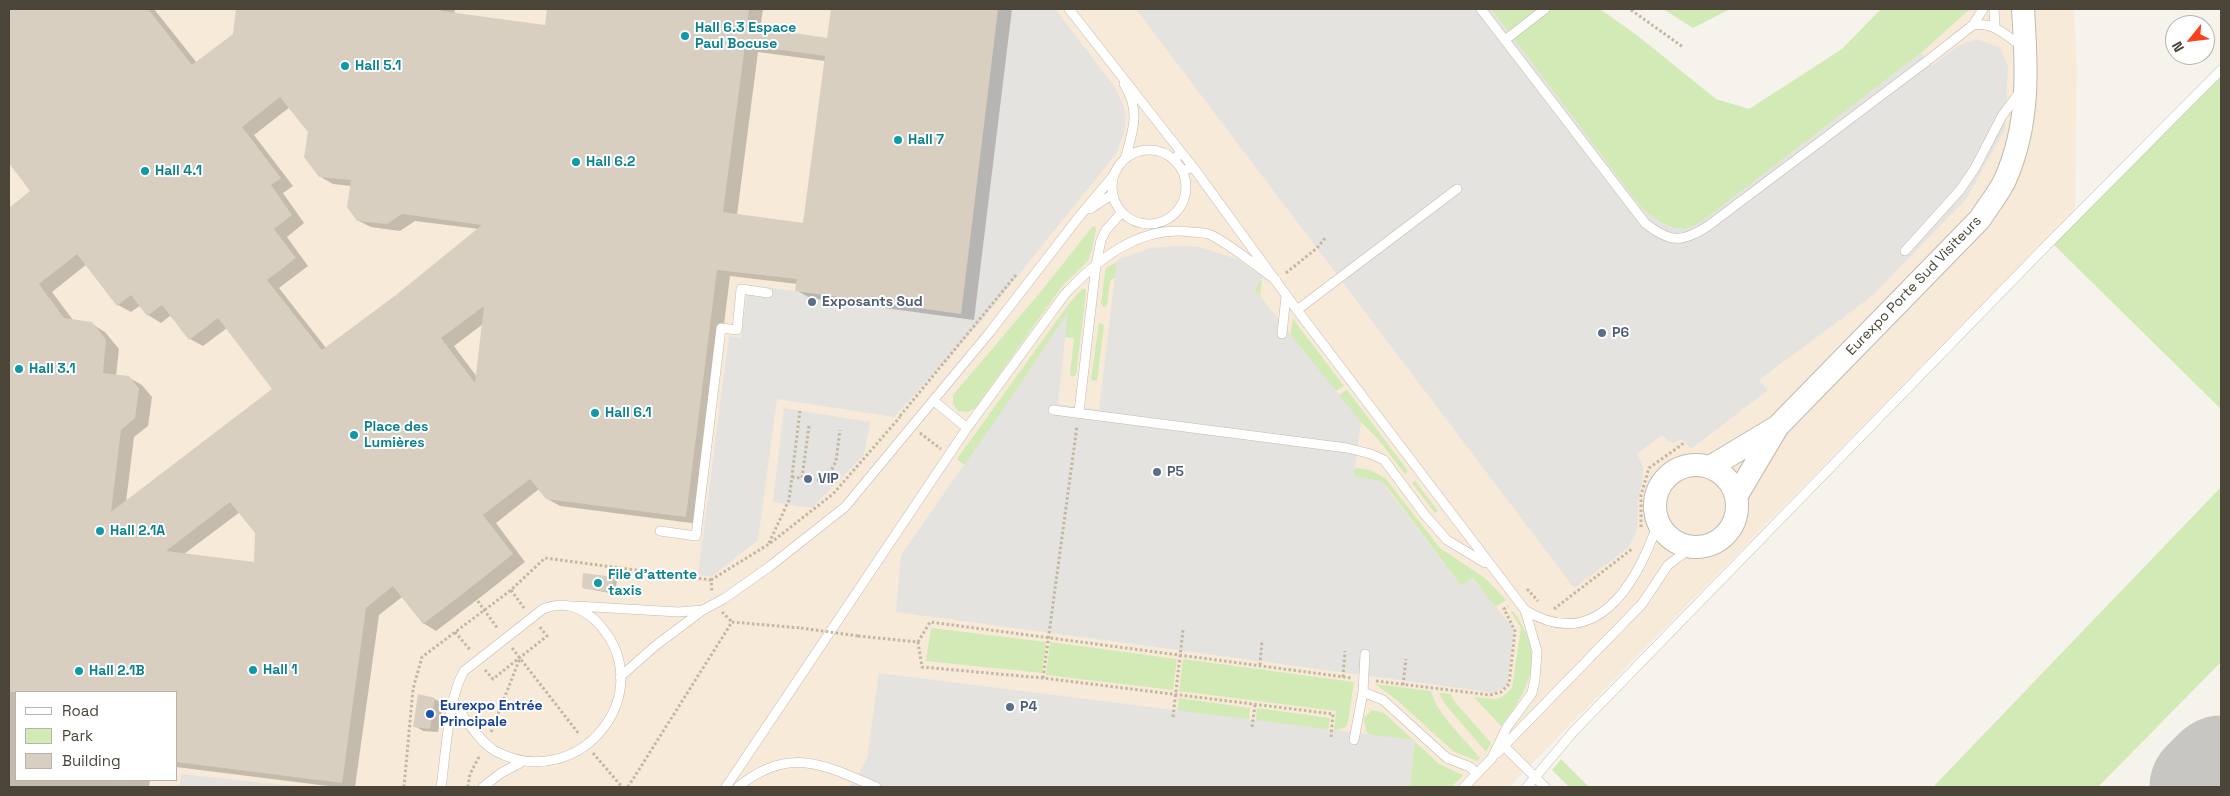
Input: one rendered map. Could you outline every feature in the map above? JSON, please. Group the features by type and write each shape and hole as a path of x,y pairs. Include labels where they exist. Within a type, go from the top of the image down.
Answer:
{"street":[{"name":"Eurexpo Porte Sud Visiteurs","path":"1692,547 1706,547 1718,542 1728,533 1735,521 1738,508 1736,495 1778,426 1980,218 2005,181 2017,148 2025,108 2027,83 2023,9"},
{"name":"Eurexpo Porte Sud Visiteurs","path":"1710,467 1778,426"},
{"path":"1692,547 1678,543 1666,535 1658,523 1655,509 1656,495 1662,482 1672,472 1684,466 1697,464 1710,467 1722,473 1731,483 1736,495"}],"lane":[{"path":"1069,9 1193,167 1286,296 1525,610 1537,651 1532,693 1507,727 1492,758"},
{"path":"1481,9 1645,223 1656,232 1670,238 1681,239 1692,236 1708,226 1972,25 1983,9"},
{"path":"1504,40 1545,9"},
{"path":"1994,9 1995,27"},
{"path":"1972,25 1982,24 1999,28 2026,50"},
{"path":"620,677 655,646 703,610 725,598 845,507 990,332 1078,218 1114,175 1125,159 1135,126 1133,103 1127,89 1100,48"},
{"path":"1527,787 1586,718 2038,254 2221,70"},
{"path":"1905,251 1960,190 1975,168 2002,116 2027,83"},
{"path":"1114,175 1113,194 1122,212 1132,219 1142,223 1154,223 1170,217 1181,204 1185,194 1185,182 1182,171 1174,160 1165,154 1149,150 1134,153 1125,159"},
{"path":"1174,160 1181,152"},
{"path":"1182,171 1193,167"},
{"path":"1297,310 1457,189"},
{"path":"1078,218 1113,194"},
{"path":"1078,412 1096,265 1101,240 1106,230 1122,212"},
{"path":"726,787 967,428 1065,294 1096,265 1121,246 1137,239 1181,231 1212,234 1276,280"},
{"path":"660,531 696,536 722,328 737,330 741,289 768,293"},
{"path":"1282,334 1286,296"},
{"path":"934,401 967,428"},
{"path":"1053,410 1347,448 1371,454 1384,460 1446,540 1491,567"},
{"path":"1525,610 1542,620 1561,624 1574,625 1594,618 1606,609 1625,589 1639,568 1658,523"},
{"path":"1464,787 1642,604 1668,565 1692,547"},
{"path":"441,787 453,702 458,682 464,671 543,609 553,605 678,612 703,610"},
{"path":"453,702 494,751 520,763 550,764 579,754 589,747 607,728 618,703 620,677 614,649 608,638 589,615 574,606"},
{"path":"1354,740 1365,680 1365,654"},
{"path":"1363,692 1383,700 1447,758 1470,767 1477,774"},
{"path":"1504,746 1545,787"},
{"path":"738,787 763,770 791,762 818,765 876,787"},
{"path":"483,787 520,763"}],"path":[{"path":"1631,9 1682,46"},
{"path":"1276,280 1317,248 1326,237"},
{"path":"711,580 769,544 833,494 900,416 1018,272"},
{"path":"769,544 789,500 800,411"},
{"path":"1043,678 1078,412"},
{"path":"900,416 949,456"},
{"path":"802,478 809,426"},
{"path":"792,477 817,480 828,477 836,461 840,430"},
{"path":"1639,534 1643,521 1641,495 1649,468 1684,443"},
{"path":"1548,606 1554,609 1632,551 1635,543"},
{"path":"469,589 520,658 622,787"},
{"path":"1332,737 1333,714 1043,678 922,666 918,642 930,622 1490,695 1497,694 1506,689 1509,684 1515,631 1504,609 1528,590 1536,600 1542,603"},
{"path":"628,787 732,622 918,642"},
{"path":"1173,717 1183,630"},
{"path":"1260,665 1262,640"},
{"path":"1343,676 1345,651"},
{"path":"468,787 470,774 486,743 520,658"},
{"path":"1403,684 1406,659"},
{"path":"1252,727 1255,705"}],"shaded area":[{"path":"9,9 1491,9 1639,205 1921,53 1970,9 2074,9 2077,69 2075,209 1509,787 9,787"},
{"name":"Exposants Sud","path":"998,9 1055,9 1114,86 1123,104 1126,118 1124,134 1116,154 982,320 894,417 777,399 758,540 711,577 698,575 729,336 741,338 748,285 961,313"},
{"name":"P6","path":"1136,9 1491,9 1639,205 1659,222 1675,228 1686,229 1701,222 1921,53 1932,66 1956,47 1977,39 2000,48 2008,66 2005,129 1966,199 1872,296 1759,380 1768,390 1691,449 1682,439 1674,443 1668,441 1662,435 1637,454 1643,466 1643,478 1638,501 1637,530 1628,548 1574,588"},
{"name":"P5","path":"1200,247 1237,259 1263,277 1255,290 1361,422 1354,476 1381,481 1461,586 1472,578 1514,629 1507,685 1495,693 896,612 901,555 1011,398 1068,312 1058,404 1099,410 1117,260 1150,248"},
{"name":"VIP","path":"784,408 870,422 864,455 812,508 773,502"},
{"name":"P4","path":"879,673 1415,740 1410,787 848,787 856,779 867,758"},
{"path":"181,774 294,786 179,787"}],"green space":[{"path":"1491,9 1600,9 1638,36 1716,99 1749,109 1842,49 1881,9 1970,9 1921,53 1701,222 1688,228 1679,229 1667,226 1639,205"},
{"path":"1663,9 1730,9 1693,28"},
{"path":"2221,75 2221,409 2053,244"},
{"path":"1095,226 1096,230 1088,261 1063,285 975,408 968,412 958,411 953,404 953,395 1043,289 1092,227"},
{"path":"1120,260 1246,269 1262,281 1260,296 1248,285 1117,276 1110,281 1107,306 1104,307 1101,304 1106,268"},
{"path":"1082,289 1086,289 1086,292 1076,375 1072,377 1070,375 1074,338 1061,337 967,467 957,459 1068,305"},
{"path":"1293,319 1344,386 1333,393 1290,336"},
{"path":"1099,323 1104,325 1097,381 1091,380"},
{"path":"1347,390 1408,471 1405,474 1378,439 1336,397"},
{"path":"1354,469 1370,470 1385,478 1440,548 1486,579 1506,600 1495,607 1473,578 1462,587 1387,487 1379,481 1354,477"},
{"path":"1415,481 1438,511 1435,513 1412,483"},
{"path":"2221,487 2221,662 2098,787 1933,787"},
{"path":"1513,611 1523,627 1529,642 1532,656 1531,670 1521,697 1501,726 1474,697 1495,699 1502,697 1512,688 1521,628 1511,612"},
{"path":"931,628 1046,642 1042,673 926,661"},
{"path":"1050,642 1177,659 1173,690 1046,675"},
{"path":"1183,659 1354,682 1348,722 1346,727 1334,731 1336,711 1179,691"},
{"path":"1375,684 1431,691 1445,718 1480,758 1477,761 1453,751 1398,701"},
{"path":"1439,693 1451,694 1454,701 1491,743 1486,752 1445,704"},
{"path":"1179,698 1250,708 1249,720 1177,711"},
{"path":"1257,708 1330,718 1328,730 1256,721"},
{"path":"1372,710 1384,713 1439,764 1463,775 1451,787 1410,787 1414,747 1412,743 1370,735 1366,731 1364,718"},
{"path":"1561,759 1589,787 1569,787 1552,770"}],"building":[{"path":"9,9 148,9 192,65 233,34 236,9 441,9 441,11 545,25 547,9 749,9 747,26 827,38 831,9 998,9 961,314 795,291 797,279 717,270 686,517 546,499 530,479 483,515 513,554 469,589 423,624 393,586 366,608 342,783 178,762 178,691 9,692 9,208 30,191 9,163","holes":["745,45 825,56 803,223 723,212","280,97 308,132 304,157 319,177 351,180 347,207 357,221 387,224 402,214 482,225 396,295 322,350 267,280 296,258 274,229 292,215 271,185 281,178 242,127","77,254 117,306 131,295 147,316 162,305 189,340 218,318 272,389 111,512 121,430 135,418 139,389 129,376 103,373 106,340 92,322 64,318 39,284","484,306 475,383 441,338","230,502 255,533 254,562 166,551"]},
{"name":"File d'attente taxis","path":"583,573 614,577 611,592 582,588"},
{"path":"418,694 435,698 430,729 413,727"}],"runway":[{"path":"2207,787 2221,773"}],"place":[{"name":"Hall 6.3 Espace Paul Bocuse","path":"685,36"},
{"name":"Hall 5.1","path":"345,66"},
{"name":"Hall 7","path":"898,140"},
{"name":"Hall 6.2","path":"576,162"},
{"name":"Hall 4.1","path":"145,171"},
{"name":"Exposants Sud","path":"812,302"},
{"name":"P6","path":"1602,333"},
{"name":"Hall 3.1","path":"19,369"},
{"name":"Hall 6.1","path":"595,413"},
{"name":"Place des Lumières","path":"354,435"},
{"name":"P5","path":"1157,472"},
{"name":"VIP","path":"808,479"},
{"name":"Hall 2.1A","path":"100,531"},
{"name":"File d'attente taxis","path":"598,583"},
{"name":"Hall 1","path":"253,670"},
{"name":"Hall 2.1B","path":"79,671"},
{"name":"P4","path":"1010,707"},
{"name":"Eurexpo Entrée Principale","path":"430,714"}]}
